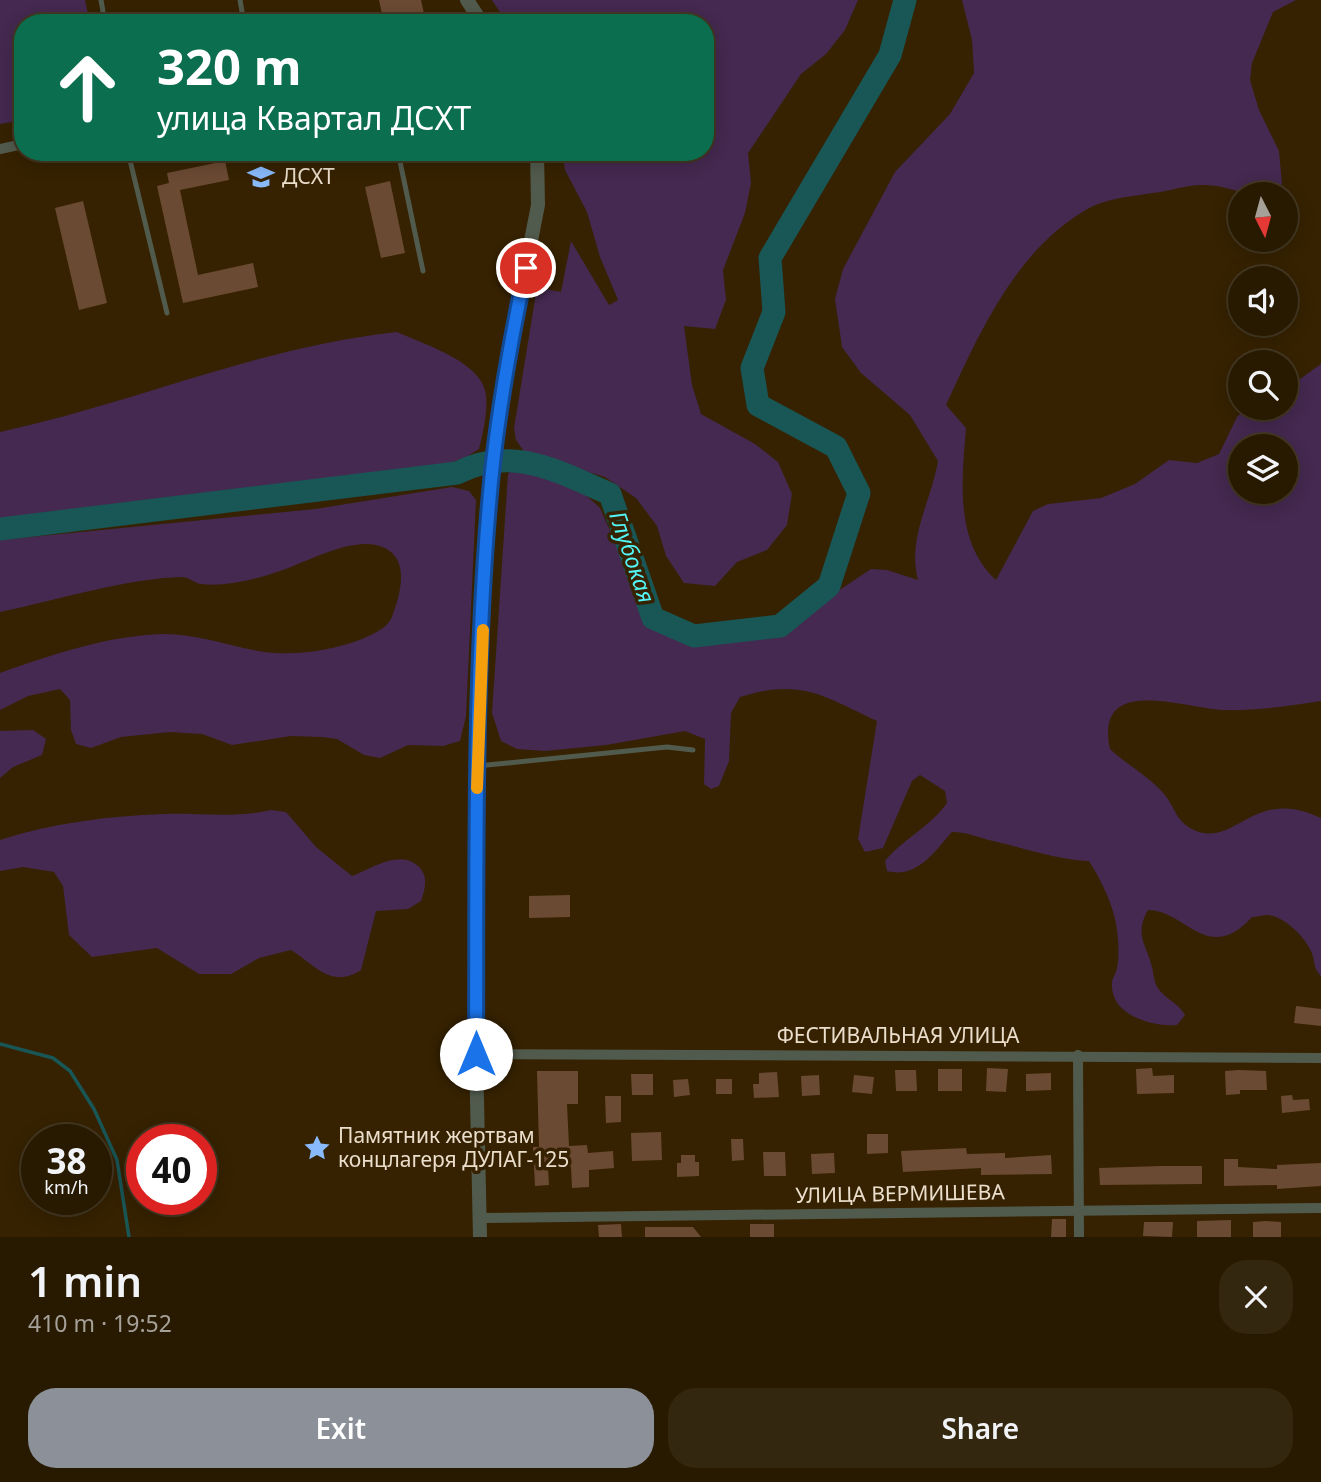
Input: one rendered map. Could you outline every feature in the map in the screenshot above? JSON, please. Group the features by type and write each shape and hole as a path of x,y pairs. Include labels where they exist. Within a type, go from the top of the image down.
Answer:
{"street":[{"path":"480,1237 476,1054 477,766 491,481 507,363 536,218 537,161"},
{"name":"ФЕСТИВАЛЬНАЯ УЛИЦА","path":"476,1054 1321,1058"},
{"path":"1078,1055 1079,1237"},
{"name":"УЛИЦА ВЕРМИШЕВА","path":"479,1218 1321,1208"}],"lane":[{"path":"130,161 167,313"},
{"path":"400,161 423,271"},
{"path":"477,766 667,747 692,750"}],"shaded area":[{"path":"0,0 85,0 88,14 14,14 14,122 0,124"},
{"path":"492,0 858,0 845,30 826,54 801,74 748,153 751,183 745,213 723,270 726,300 715,329 684,326 692,385 701,414 755,444 778,462 792,494 787,525 767,550 737,562 715,586 684,583 666,556 657,526 636,498 605,477 525,453 516,440 514,428 537,287 561,292 571,241 609,305 618,300 600,257 587,212 565,170 564,161 714,161 714,14 501,14"},
{"path":"962,0 1296,0 1273,12 1252,63 1250,80 1259,110 1279,151 1282,182 1228,182 1228,188 1200,185 1106,201 1091,207 1065,224 1041,245 1003,294 972,349 946,405 966,428 963,488 967,528 982,564 996,580 1033,511 1048,504 1101,498 1135,484 1169,460 1197,463 1219,454 1228,436 1228,504 1298,504 1298,434 1229,434 1236,420 1298,420 1298,380 1321,364 1321,701 1235,710 1165,702 1128,703 1115,711 1109,726 1110,749 1158,788 1179,818 1194,830 1208,834 1222,832 1262,812 1279,809 1298,810 1321,818 1321,976 1301,937 1289,925 1275,917 1252,917 1236,931 1222,937 1197,932 1162,912 1148,910 1142,926 1142,939 1157,986 1185,1015 1177,1025 1156,1024 1134,1017 1125,1011 1113,994 1112,983 1118,956 1115,921 1107,894 1089,861 1053,856 952,832 916,867 907,871 887,871 885,861 933,819 947,803 945,791 920,775 912,781 883,848 865,852 858,839 877,721 826,697 796,689 779,689 740,697 731,713 729,761 719,786 711,789 704,784 705,739 685,731 606,745 545,751 517,749 501,741 492,713 508,474 513,469 537,472 560,480 582,492 600,508 651,623 672,635 706,645 781,633 803,622 838,591 871,569 887,570 918,580 915,565 918,535 938,461 910,415 861,373 842,347 835,299 843,269 895,172 950,114 974,73 972,40"},
{"path":"397,332 450,356 474,373 482,383 486,408 481,442 479,449 465,458 437,467 121,509 0,521 0,432 295,350"},
{"path":"452,487 469,491 476,500 466,716 460,741 443,746 408,745 380,758 364,755 337,739 321,737 291,736 232,745 202,734 170,732 121,737 91,748 76,744 71,730 70,700 60,689 28,696 0,710 0,673 102,642 144,635 176,634 271,653 310,652 350,643 376,632 388,623 396,605 401,577 398,560 393,553 373,544 359,544 274,573 238,582 210,585 185,577 161,578 0,612 0,540 315,509"},
{"path":"33,730 46,739 42,755 13,767 0,778 0,731"},
{"path":"271,810 286,812 316,847 352,876 386,862 403,859 418,866 424,874 421,901 408,909 376,911 361,970 351,975 333,976 324,973 291,950 259,958 231,974 199,974 157,948 92,957 69,935 63,886 54,872 23,867 0,871 0,840 40,829 122,817 164,814 231,815"}],"building":[{"path":"379,0 421,0 424,14 382,14"},
{"path":"225,161 229,180 180,190 198,275 253,263 258,287 183,303 157,186 169,183 167,173"},
{"path":"390,181 405,253 381,258 365,187"},
{"path":"83,201 107,303 79,310 55,208"},
{"path":"570,895 570,917 529,918 529,896"},
{"path":"1296,1006 1321,1009 1321,1026 1294,1023"},
{"path":"987,1068 1008,1069 1006,1092 986,1091"},
{"path":"1152,1068 1153,1076 1174,1075 1174,1093 1137,1094 1136,1069"},
{"path":"938,1069 962,1069 962,1091 938,1091"},
{"path":"895,1070 916,1070 917,1091 896,1091"},
{"path":"537,1071 578,1071 578,1104 567,1104 569,1146 587,1145 588,1153 613,1151 614,1168 589,1170 589,1187 572,1188 571,1167 548,1168 549,1185 535,1186 533,1147 539,1147"},
{"path":"1225,1071 1266,1071 1267,1090 1240,1090 1240,1094 1226,1095"},
{"path":"777,1072 779,1097 754,1098 753,1084 759,1084 759,1073"},
{"path":"1051,1073 1051,1090 1026,1091 1026,1074"},
{"path":"631,1074 653,1074 653,1095 632,1095"},
{"path":"819,1075 820,1095 802,1096 801,1076"},
{"path":"854,1075 874,1077 872,1094 852,1092"},
{"path":"688,1079 690,1095 674,1097 673,1080"},
{"path":"716,1079 732,1079 732,1094 716,1094"},
{"path":"1292,1095 1293,1100 1309,1099 1310,1110 1282,1113 1281,1096"},
{"path":"605,1096 621,1096 621,1122 606,1123"},
{"path":"661,1132 662,1160 632,1161 631,1133"},
{"path":"867,1134 888,1134 888,1153 867,1154"},
{"path":"731,1139 743,1139 744,1160 732,1161"},
{"path":"966,1148 967,1154 1005,1153 1005,1158 1051,1155 1052,1174 981,1175 981,1168 903,1172 901,1151"},
{"path":"763,1152 785,1152 786,1176 764,1176"},
{"path":"834,1153 835,1173 812,1174 811,1154"},
{"path":"681,1155 695,1155 695,1162 699,1162 699,1176 677,1177 677,1163 681,1163"},
{"path":"1224,1159 1238,1159 1238,1167 1277,1169 1277,1165 1321,1163 1321,1186 1277,1189 1277,1185 1224,1186"},
{"path":"1202,1166 1202,1184 1100,1185 1099,1168"},
{"path":"1052,1219 1066,1219 1066,1237 1051,1237"},
{"path":"1231,1220 1231,1237 1197,1237 1197,1221"},
{"path":"1144,1222 1173,1222 1172,1237 1143,1236"},
{"path":"1253,1222 1281,1222 1281,1237 1253,1237"},
{"path":"621,1224 622,1237 599,1237 598,1225"},
{"path":"750,1224 774,1224 774,1237 750,1237"},
{"path":"645,1227 693,1227 701,1237 645,1237"}],"waterway":[{"name":"Глубокая","path":"0,529 457,473 497,461 516,461 554,470 610,494 653,618 694,636 780,626 829,586 859,493 836,447 758,405 752,368 774,312 770,258 890,55 905,0"},
{"path":"0,1044 53,1058 70,1071 94,1109 117,1160 129,1237"}],"slow traffic":[{"path":"477,788 483,630"}],"place":[{"name":"ДСХТ","path":"261,177"},
{"name":"Памятник жертвам концлагеря ДУЛАГ-125","path":"317,1148"}],"route":[{"path":"476,1054 477,755 486,547 499,414 526,268"}]}
